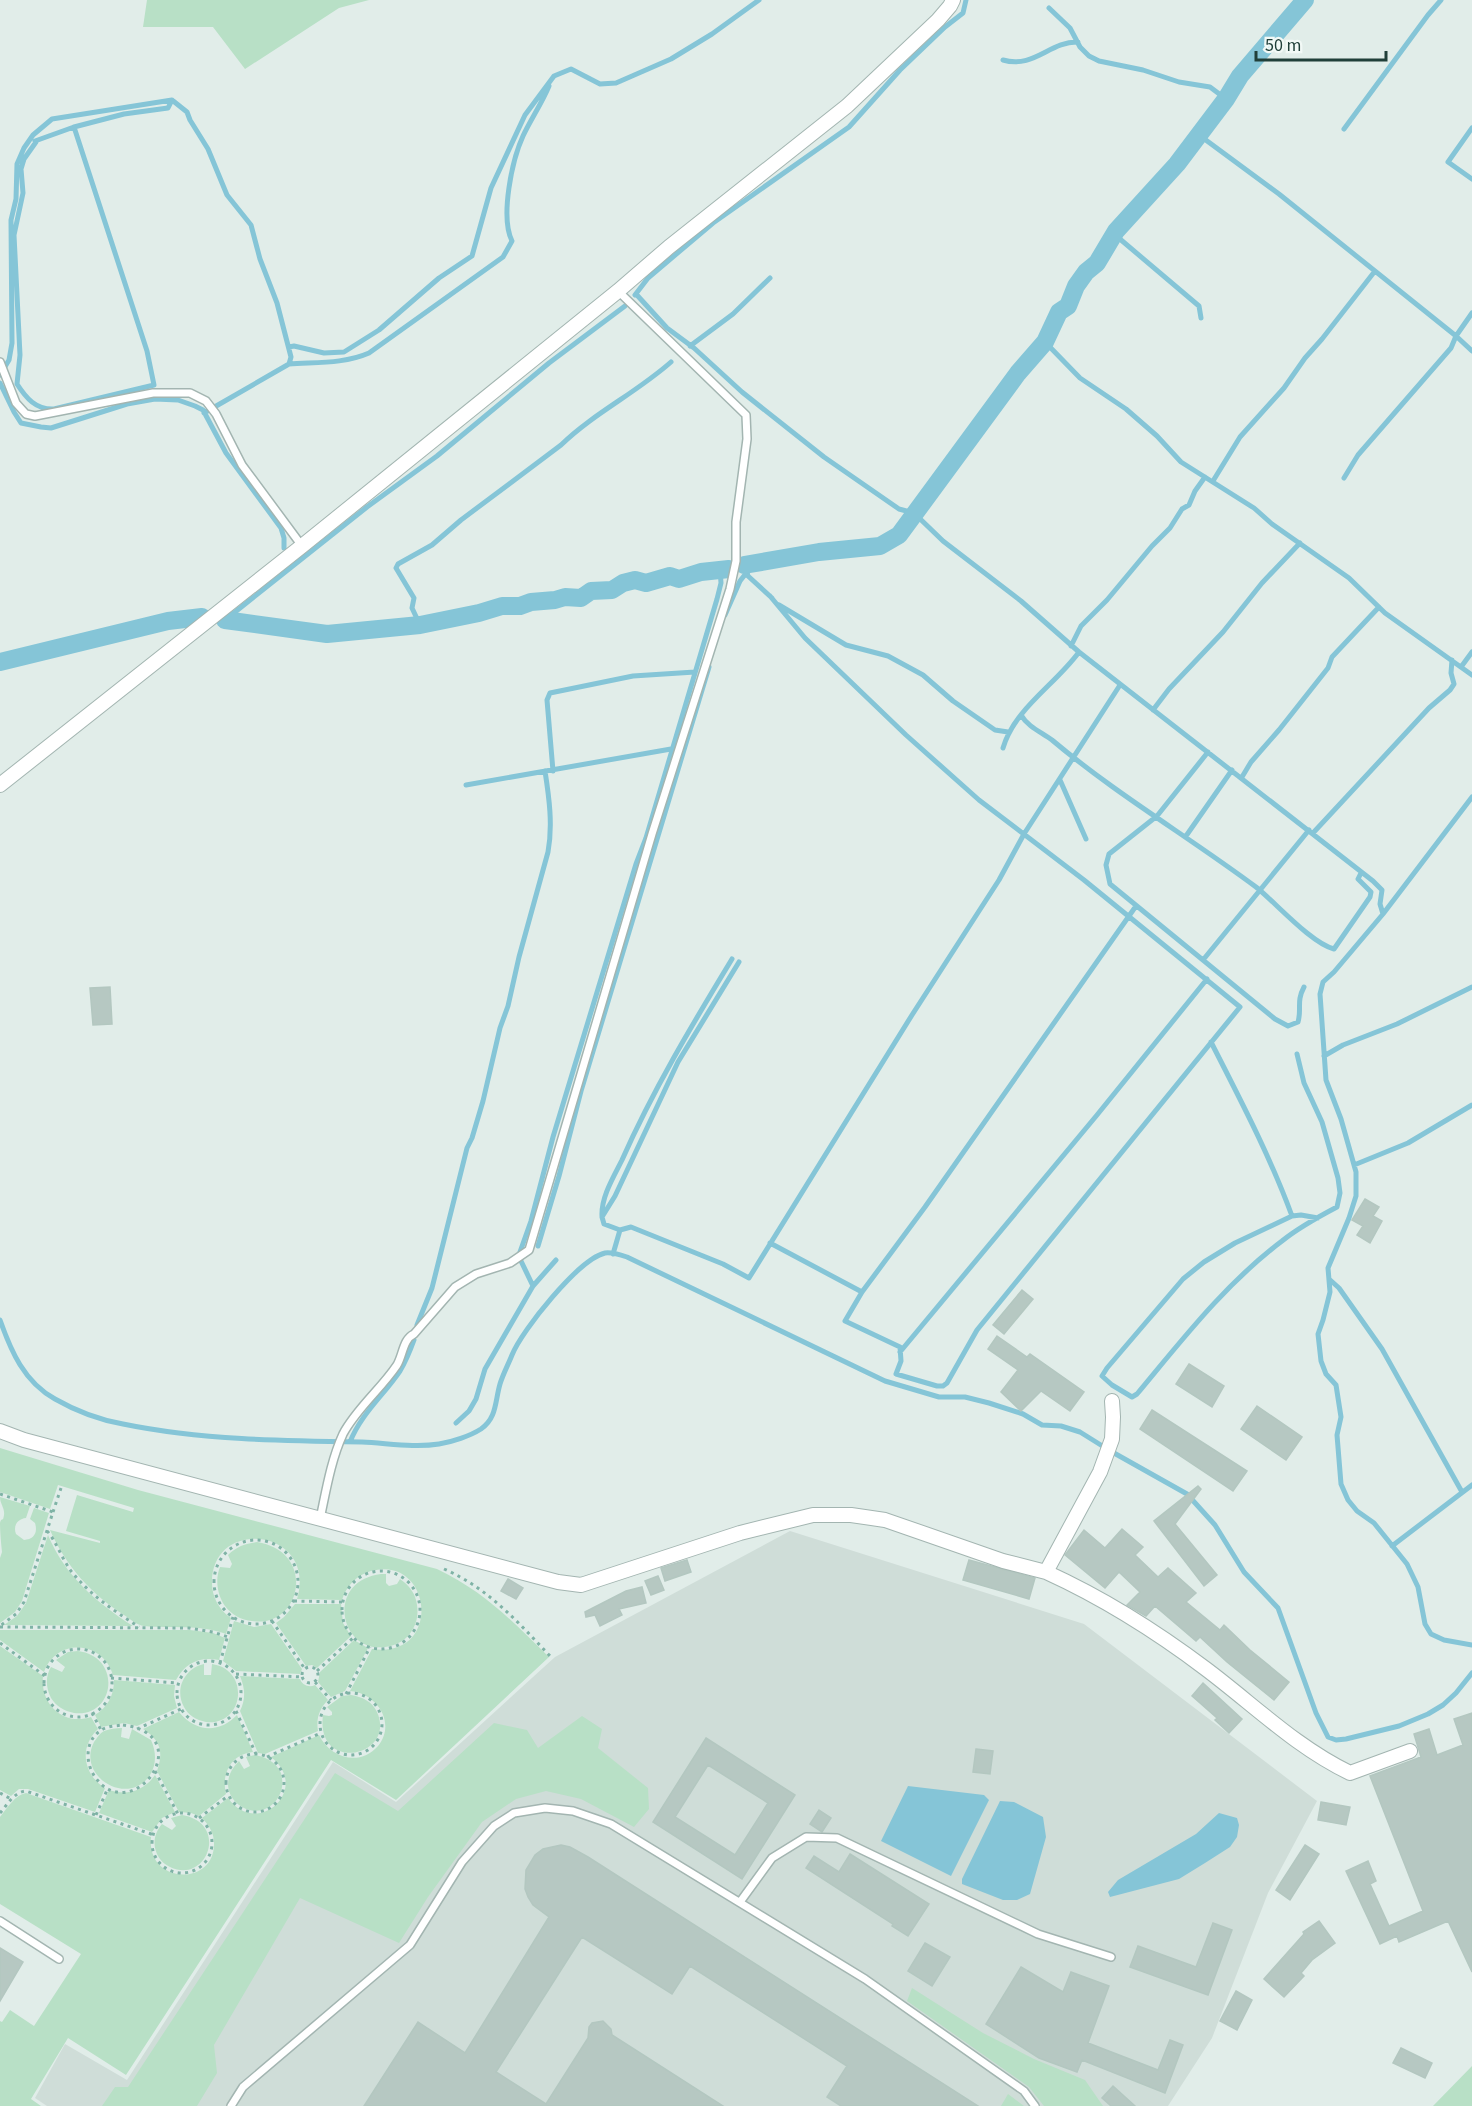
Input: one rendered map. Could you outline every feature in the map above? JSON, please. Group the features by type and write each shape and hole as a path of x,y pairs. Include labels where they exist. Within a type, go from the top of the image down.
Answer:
{"street":[{"path":"0,785 302,546 618,291 669,247 847,106 938,20 953,0"},
{"path":"1046,1572 1104,1461 1112,1439 1112,1401"},
{"path":"0,1431 24,1440 320,1519 558,1582 581,1585 740,1533 813,1515 851,1515 885,1520 1003,1561 1046,1572 1087,1591 1207,1670 1308,1750 1350,1773 1410,1751"}],"lane":[{"path":"320,1519 330,1473 343,1435 352,1420 399,1362 408,1337 414,1334 455,1287 476,1274 510,1263 529,1250 639,879 730,589 736,561 736,522 747,439 746,415 618,291"},
{"path":"0,362 16,403 26,414 35,416 153,393 190,393 206,401 216,414 242,465 302,546"},
{"path":"231,2106 243,2088 410,1945 462,1862 494,1826 514,1813 545,1808 573,1810 611,1824 740,1902 865,1979 1024,2091 1035,2106"},
{"path":"740,1902 772,1858 806,1837 837,1838 1038,1934 1111,1957"},
{"path":"0,1921 58,1959"}],"path":[{"path":"0,1627 16,1614 24,1602 61,1488"},
{"path":"0,1494 53,1512"},
{"path":"47,1531 60,1556 84,1586 97,1599 140,1628"},
{"path":"248,1541 269,1542 286,1552 292,1560 298,1580 294,1601 282,1616 272,1621 254,1624 244,1623 233,1617 220,1605 216,1595 215,1575 223,1556 238,1544 248,1541"},
{"path":"438,1567 458,1575 481,1589 510,1613 550,1656"},
{"path":"374,1572 392,1573 401,1576 414,1590 420,1607 419,1617 412,1634 398,1645 379,1649 370,1647 354,1637 344,1622 343,1602 350,1586 357,1580 374,1572"},
{"path":"294,1601 343,1602"},
{"path":"220,1663 233,1617"},
{"path":"272,1621 305,1669 303,1677 306,1682 315,1682 331,1700"},
{"path":"0,1627 189,1628 228,1636"},
{"path":"317,1671 354,1637"},
{"path":"0,1643 45,1676"},
{"path":"346,1694 370,1647"},
{"path":"73,1649 81,1649 103,1659 108,1666 111,1690 104,1704 92,1713 75,1716 60,1711 48,1699 44,1684 45,1676 52,1661 58,1655 73,1649"},
{"path":"208,1661 220,1663 235,1674 239,1681 241,1696 236,1711 225,1721 210,1725 195,1722 181,1709 177,1698 178,1683 186,1670 193,1665 208,1661"},
{"path":"305,1669 310,1668 317,1671"},
{"path":"315,1682 318,1678 317,1671"},
{"path":"235,1674 303,1677"},
{"path":"111,1678 178,1683"},
{"path":"346,1694 358,1694 366,1697 377,1707 382,1722 380,1738 370,1750 363,1754 347,1756 333,1750 327,1744 321,1732 321,1715 331,1700 346,1694"},
{"path":"137,1729 181,1709"},
{"path":"236,1711 256,1754"},
{"path":"92,1713 101,1730"},
{"path":"123,1725 137,1729 153,1739 157,1745 158,1762 155,1771 137,1789 122,1791 108,1788 93,1774 88,1758 91,1742 101,1730 123,1725"},
{"path":"267,1757 321,1732"},
{"path":"256,1754 267,1757 280,1768 284,1781 282,1795 273,1806 260,1812 246,1811 234,1804 228,1796 226,1778 232,1765 243,1756 256,1754"},
{"path":"155,1771 178,1814"},
{"path":"96,1815 108,1788"},
{"path":"0,1813 11,1799 20,1792 26,1791 154,1835"},
{"path":"0,1793 11,1799"},
{"path":"199,1819 228,1796"},
{"path":"178,1814 190,1815 199,1819 207,1827 212,1848 206,1861 195,1870 181,1873 167,1869 154,1852 154,1835 158,1825 163,1820 178,1814"}],"shaded area":[{"path":"790,1531 1084,1624 1317,1801 1268,1893 1212,2038 1168,2106 47,2106 35,2098 65,2044 127,2080 333,1762 396,1802 555,1657"}],"green space":[{"path":"147,0 369,0 339,8 245,69 213,27 143,27"},
{"path":"0,1448 138,1490 437,1569 484,1597 549,1657 396,1800 331,1760 126,2075 68,2038 31,2099 41,2106 0,2106 0,2021 2,2022 10,2010 34,2026 81,1954 0,1904 0,1817 5,1810 15,1799 26,1793 151,1837 152,1853 159,1864 169,1872 193,1873 204,1867 211,1857 214,1843 211,1829 202,1818 228,1798 240,1809 253,1813 265,1811 276,1805 283,1795 286,1783 282,1770 271,1757 319,1735 330,1749 346,1757 363,1756 378,1746 385,1728 381,1710 368,1697 350,1691 372,1649 395,1648 411,1639 419,1625 421,1608 417,1591 407,1578 392,1570 371,1571 361,1575 349,1586 342,1600 297,1599 299,1575 292,1557 279,1545 262,1539 244,1540 228,1547 216,1562 212,1583 213,1593 217,1603 231,1618 226,1634 206,1629 144,1626 112,1607 90,1588 64,1556 50,1530 100,1543 100,1541 66,1531 77,1495 133,1512 134,1508 58,1485 50,1509 0,1492"},
{"path":"0,1497 30,1506 26,1518 18,1521 15,1526 16,1534 24,1540 35,1533 35,1523 30,1519 34,1508 49,1513 22,1601 15,1612 0,1623 0,1558 2,1552 0,1523 4,1513"},
{"path":"48,1535 63,1563 83,1587 133,1626 4,1625 17,1616 26,1603"},
{"path":"257,1542 276,1549 289,1560 295,1574 296,1588 291,1602 282,1613 269,1620 252,1621 240,1618 222,1602 218,1577 220,1567 230,1568 232,1564 228,1555 241,1546"},
{"path":"386,1574 386,1583 389,1586 397,1584 400,1579 412,1590 417,1610 416,1623 409,1635 399,1643 385,1647 369,1646 357,1639 349,1628 345,1615 346,1602 352,1589 363,1579"},
{"path":"295,1604 341,1604 343,1623 351,1636 317,1668 312,1665 306,1666 276,1623"},
{"path":"234,1621 254,1627 271,1624 302,1669 300,1674 236,1671 223,1661"},
{"path":"0,1630 190,1630 213,1633 225,1638 219,1660 206,1659 194,1662 184,1669 176,1680 113,1675 108,1664 100,1655 80,1648 59,1653 50,1661 44,1672 0,1640"},
{"path":"354,1640 368,1648 345,1691 331,1697 318,1682 320,1672"},
{"path":"0,1646 43,1676 45,1695 55,1710 71,1718 91,1717 98,1729 88,1744 86,1753 88,1769 98,1783 105,1788 95,1812 28,1789 19,1789 11,1796 0,1790"},
{"path":"78,1651 92,1656 102,1664 107,1675 108,1686 105,1697 98,1706 88,1712 74,1713 61,1708 53,1701 48,1690 47,1679 51,1667 62,1672 65,1667 56,1660 68,1652"},
{"path":"204,1664 204,1675 211,1675 212,1664 224,1668 233,1676 237,1686 238,1697 235,1707 219,1721 206,1722 196,1718 188,1712 181,1700 183,1680 191,1670"},
{"path":"240,1676 300,1679 306,1685 315,1685 328,1700 319,1714 318,1731 265,1754 258,1753 240,1711 244,1694"},
{"path":"114,1680 175,1685 174,1696 177,1708 137,1726 124,1723 101,1727 95,1715 109,1700"},
{"path":"351,1695 363,1698 372,1705 377,1712 380,1727 376,1740 367,1748 354,1752 342,1752 331,1746 324,1734 323,1715 332,1715 327,1707 342,1696"},
{"path":"179,1712 192,1724 207,1728 223,1725 237,1715 253,1752 233,1761 225,1779 226,1794 199,1816 179,1812 157,1771 160,1752 157,1742 143,1729"},
{"path":"582,1716 602,1729 598,1748 648,1788 649,1809 634,1827 581,1799 546,1791 516,1799 482,1822 428,1897 399,1943 300,1898 214,2045 217,2073 197,2106 102,2106 115,2087 128,2087 335,1773 398,1811 494,1723 527,1730 538,1748"},
{"path":"122,1728 121,1737 129,1739 132,1729 151,1740 155,1753 155,1762 150,1775 141,1784 129,1789 107,1784 92,1766 90,1755 94,1742 101,1733"},
{"path":"255,1755 267,1759 279,1769 282,1788 279,1796 270,1806 260,1810 249,1810 239,1805 231,1797 228,1786 230,1774 239,1761 244,1769 250,1766 246,1757"},
{"path":"155,1775 175,1812 162,1818 152,1832 99,1813 109,1790 135,1791 146,1785"},
{"path":"182,1815 197,1820 206,1829 209,1840 208,1851 203,1861 194,1868 183,1870 170,1867 162,1862 155,1850 156,1834 162,1824 172,1830 176,1826 171,1818"},
{"path":"912,1988 983,2033 1034,2059 1085,2080 1103,2106 1044,2106 1029,2087 907,2001"},
{"path":"1472,2066 1472,2106 1433,2106"},
{"path":"1008,2094 1024,2106 1001,2106"}],"water":[{"path":"908,1786 984,1795 989,1800 951,1876 881,1841"},
{"path":"1000,1801 1014,1802 1043,1817 1046,1837 1030,1894 1017,1900 1003,1900 962,1884 962,1879"},
{"path":"1219,1813 1237,1818 1239,1825 1237,1837 1230,1847 1179,1879 1110,1897 1108,1892 1118,1880 1196,1834"}],"building":[{"path":"110,987 112,1024 93,1025 90,988"},
{"path":"1365,1199 1379,1207 1373,1216 1382,1221 1370,1243 1357,1235 1363,1226 1352,1220"},
{"path":"1022,1290 1033,1299 1004,1334 993,1325"},
{"path":"997,1336 1027,1357 1030,1354 1084,1392 1070,1411 1041,1391 1021,1411 1001,1392 1018,1370 988,1349"},
{"path":"1189,1364 1224,1386 1212,1407 1176,1384"},
{"path":"1257,1406 1302,1437 1286,1460 1241,1429"},
{"path":"1152,1410 1247,1471 1233,1491 1140,1429"},
{"path":"1198,1486 1201,1489 1175,1524 1217,1575 1204,1586 1154,1521"},
{"path":"1122,1529 1143,1547 1135,1555 1158,1577 1168,1568 1196,1593 1186,1602 1220,1630 1224,1625 1289,1682 1274,1700 1200,1637 1196,1641 1155,1606 1146,1616 1127,1605 1140,1592 1119,1572 1105,1588 1065,1555 1084,1530 1105,1548"},
{"path":"687,1560 691,1572 665,1581 661,1568"},
{"path":"969,1560 1035,1578 1029,1599 963,1580"},
{"path":"658,1576 664,1590 651,1595 645,1581"},
{"path":"508,1579 523,1588 516,1599 501,1591"},
{"path":"642,1587 646,1603 619,1609 622,1615 600,1626 595,1615 586,1617 585,1612 626,1591"},
{"path":"1203,1683 1242,1719 1229,1733 1215,1720 1217,1718 1192,1696"},
{"path":"1472,1713 1472,1972 1448,1921 1399,1942 1397,1936 1380,1944 1346,1871 1368,1861 1376,1881 1370,1884 1389,1926 1423,1911 1370,1776 1421,1757 1414,1734 1429,1729 1437,1755 1463,1745 1454,1719"},
{"path":"706,1738 795,1795 742,1879 653,1822","holes":["708,1765 768,1803 735,1855 675,1817"]},
{"path":"976,1749 993,1751 990,1774 973,1772"},
{"path":"1321,1802 1350,1807 1346,1825 1318,1820"},
{"path":"819,1810 831,1818 822,1832 810,1824"},
{"path":"561,1845 570,1847 588,1857 978,2106 841,2106 827,2097 847,2066 690,1966 672,1994 582,1937 496,2072 546,2104 588,2038 589,2027 592,2023 603,2021 611,2029 612,2035 723,2106 364,2106 418,2022 465,2053 549,1917 533,1905 528,1897 525,1889 526,1870 535,1855 543,1849"},
{"path":"1305,1845 1319,1854 1290,1900 1276,1890"},
{"path":"850,1854 929,1904 908,1936 806,1868 814,1856 839,1872"},
{"path":"1319,1921 1335,1943 1312,1960 1301,1973 1304,1976 1284,1997 1264,1979 1304,1934 1303,1932"},
{"path":"1213,1923 1232,1930 1208,1995 1130,1967 1138,1946 1196,1967"},
{"path":"925,1943 950,1957 932,1986 908,1971"},
{"path":"0,1948 23,1962 0,2001"},
{"path":"1021,1967 1063,1992 1071,1972 1109,1986 1088,2043 1158,2070 1170,2040 1183,2045 1165,2093 1082,2060 1077,2072 1039,2058 986,2024"},
{"path":"1236,1991 1252,2000 1237,2030 1220,2021"},
{"path":"1401,2048 1432,2063 1425,2078 1393,2063"},
{"path":"1113,2086 1135,2106 1111,2106 1102,2098"}],"waterway":[{"path":"289,347 294,346 324,353 344,352 379,330 439,278 472,256 491,188 525,115 554,76 571,69 600,84 616,83 671,59 712,34 759,0"},
{"path":"635,295 648,278 713,223 849,127 900,70 963,13 966,0"},
{"path":"744,565 819,552 880,546 899,535 1018,373 1045,342 1059,312 1068,306 1076,286 1086,272 1097,263 1116,231 1177,164 1226,99 1240,76 1305,0"},
{"path":"1344,129 1441,0"},
{"path":"1049,8 1070,28 1080,47 1089,56 1099,61 1143,70 1179,82 1210,87 1226,99"},
{"path":"1003,60 1024,61 1059,46 1078,42"},
{"path":"289,364 340,361 369,353 503,257 512,241 507,218 507,204 515,159 523,136 549,86"},
{"path":"35,141 74,127 124,114 168,108 172,100"},
{"path":"0,375 9,360 12,343 11,220 16,199 17,164 24,148 33,135 52,119 172,100 187,112 208,149 227,195 251,225 260,259 277,303 291,357 289,364 204,413"},
{"path":"36,142 24,159 21,169 23,193 14,235 20,355 17,384 32,402 48,409 154,385 147,351 74,127"},
{"path":"1472,128 1448,162 1472,179"},
{"path":"1199,135 1279,194 1472,351"},
{"path":"1114,234 1199,306 1201,318"},
{"path":"1213,481 1240,437 1284,388 1305,358 1375,271"},
{"path":"690,346 733,314 770,278"},
{"path":"636,294 667,328 694,348 742,392 824,457 899,509 914,513 943,541 1021,601 1079,652 1373,881 1382,890 1380,904 1383,914"},
{"path":"225,620 367,507 437,456 549,363 625,306"},
{"path":"1344,478 1358,455 1451,348 1456,336 1472,313"},
{"path":"1045,342 1080,378 1126,409 1157,436 1181,462 1254,508 1272,524 1349,578 1385,613 1472,675"},
{"path":"420,625 412,608 414,598 396,568 398,564 432,545 587,423 644,384 671,362"},
{"path":"0,383 21,423 41,427 51,428 127,404 155,399 178,400 203,410 226,453 281,528 284,548"},
{"path":"1071,646 1081,626 1170,528 1182,509 1189,505 1205,477"},
{"path":"1153,710 1169,689 1223,632 1262,583 1300,543"},
{"path":"745,565 748,576 772,598"},
{"path":"520,1252 717,599 721,583 720,569"},
{"path":"225,620 327,634 420,625 502,606 520,606 565,597 581,598 591,591 612,590 623,583 635,580 646,583 670,576 679,579 701,572 729,569"},
{"path":"725,615 740,581 747,572"},
{"path":"770,596 805,638 906,735 979,800 1084,880 1240,1007 977,1330 947,1383 943,1386 896,1374 901,1361 900,1347 845,1321 862,1292 770,1243"},
{"path":"779,605 846,645 888,656 923,675 953,701 995,730 1008,732"},
{"path":"1242,777 1251,762 1328,668 1332,657 1379,607"},
{"path":"0,662 168,621 202,617"},
{"path":"1003,748 1009,734 1026,709 1079,652"},
{"path":"1461,667 1472,652"},
{"path":"1313,833 1429,708 1450,690 1454,684 1451,673 1452,660"},
{"path":"538,1246 581,1091 709,667"},
{"path":"553,771 547,700 550,693 633,676 695,672"},
{"path":"613,1254 620,1230 631,1227 723,1264 749,1278 912,1015 999,880 1024,834 1120,685"},
{"path":"1021,715 1031,726 1101,779 1256,887 1304,931 1334,949 1370,897 1371,892 1358,879 1361,873"},
{"path":"466,785 671,749"},
{"path":"1208,752 1157,816 1109,854 1106,865 1110,884 1275,1019 1288,1026 1298,1022 1300,997 1304,987"},
{"path":"1186,836 1232,770"},
{"path":"417,1325 432,1288 467,1148 483,1101 500,1028 508,1006 548,852 550,821 545,771"},
{"path":"1060,780 1086,839"},
{"path":"1472,797 1383,914 1323,982 1320,994 1326,1080 1341,1119 1356,1172 1356,1196 1328,1268 1330,1292 1318,1334 1321,1361 1326,1374 1336,1385 1341,1417 1337,1435 1341,1484 1348,1500 1357,1511 1374,1523 1407,1564 1418,1587 1425,1624 1431,1634 1444,1640 1472,1645"},
{"path":"1203,960 1309,830"},
{"path":"862,1292 925,1207 1136,906"},
{"path":"602,1216 609,1187 647,1108 732,959"},
{"path":"620,1230 604,1224 602,1217 615,1196 678,1062 739,962"},
{"path":"900,1352 1207,979"},
{"path":"1324,1056 1343,1045 1397,1024 1472,987"},
{"path":"1211,1042 1244,1106 1292,1216"},
{"path":"1297,1054 1304,1083 1322,1122 1338,1178 1340,1193 1337,1207 1288,1236 1242,1275 1205,1313 1137,1394 1132,1397 1102,1376 1183,1279 1204,1262 1235,1243 1292,1216 1318,1218"},
{"path":"1354,1165 1408,1143 1472,1105"},
{"path":"0,1320 20,1365 35,1384 63,1403 106,1420 152,1429 212,1436 430,1445 461,1438 477,1432 486,1425 495,1409 504,1373 527,1329 552,1297 581,1268 594,1258 610,1253 627,1257 885,1381 939,1397 965,1397 989,1403 1023,1414 1042,1425 1061,1426 1080,1432 1104,1447"},
{"path":"456,1423 469,1411 476,1399 485,1369 533,1286 556,1260"},
{"path":"521,1261 533,1286"},
{"path":"1329,1279 1339,1288 1382,1349 1462,1492"},
{"path":"350,1442 366,1414 400,1371 414,1340"},
{"path":"1114,1453 1187,1494 1215,1525 1244,1572 1278,1608 1316,1713 1328,1737 1336,1740 1346,1739 1399,1726 1428,1714 1443,1705 1456,1693 1472,1673"},
{"path":"1392,1546 1472,1485"}]}
